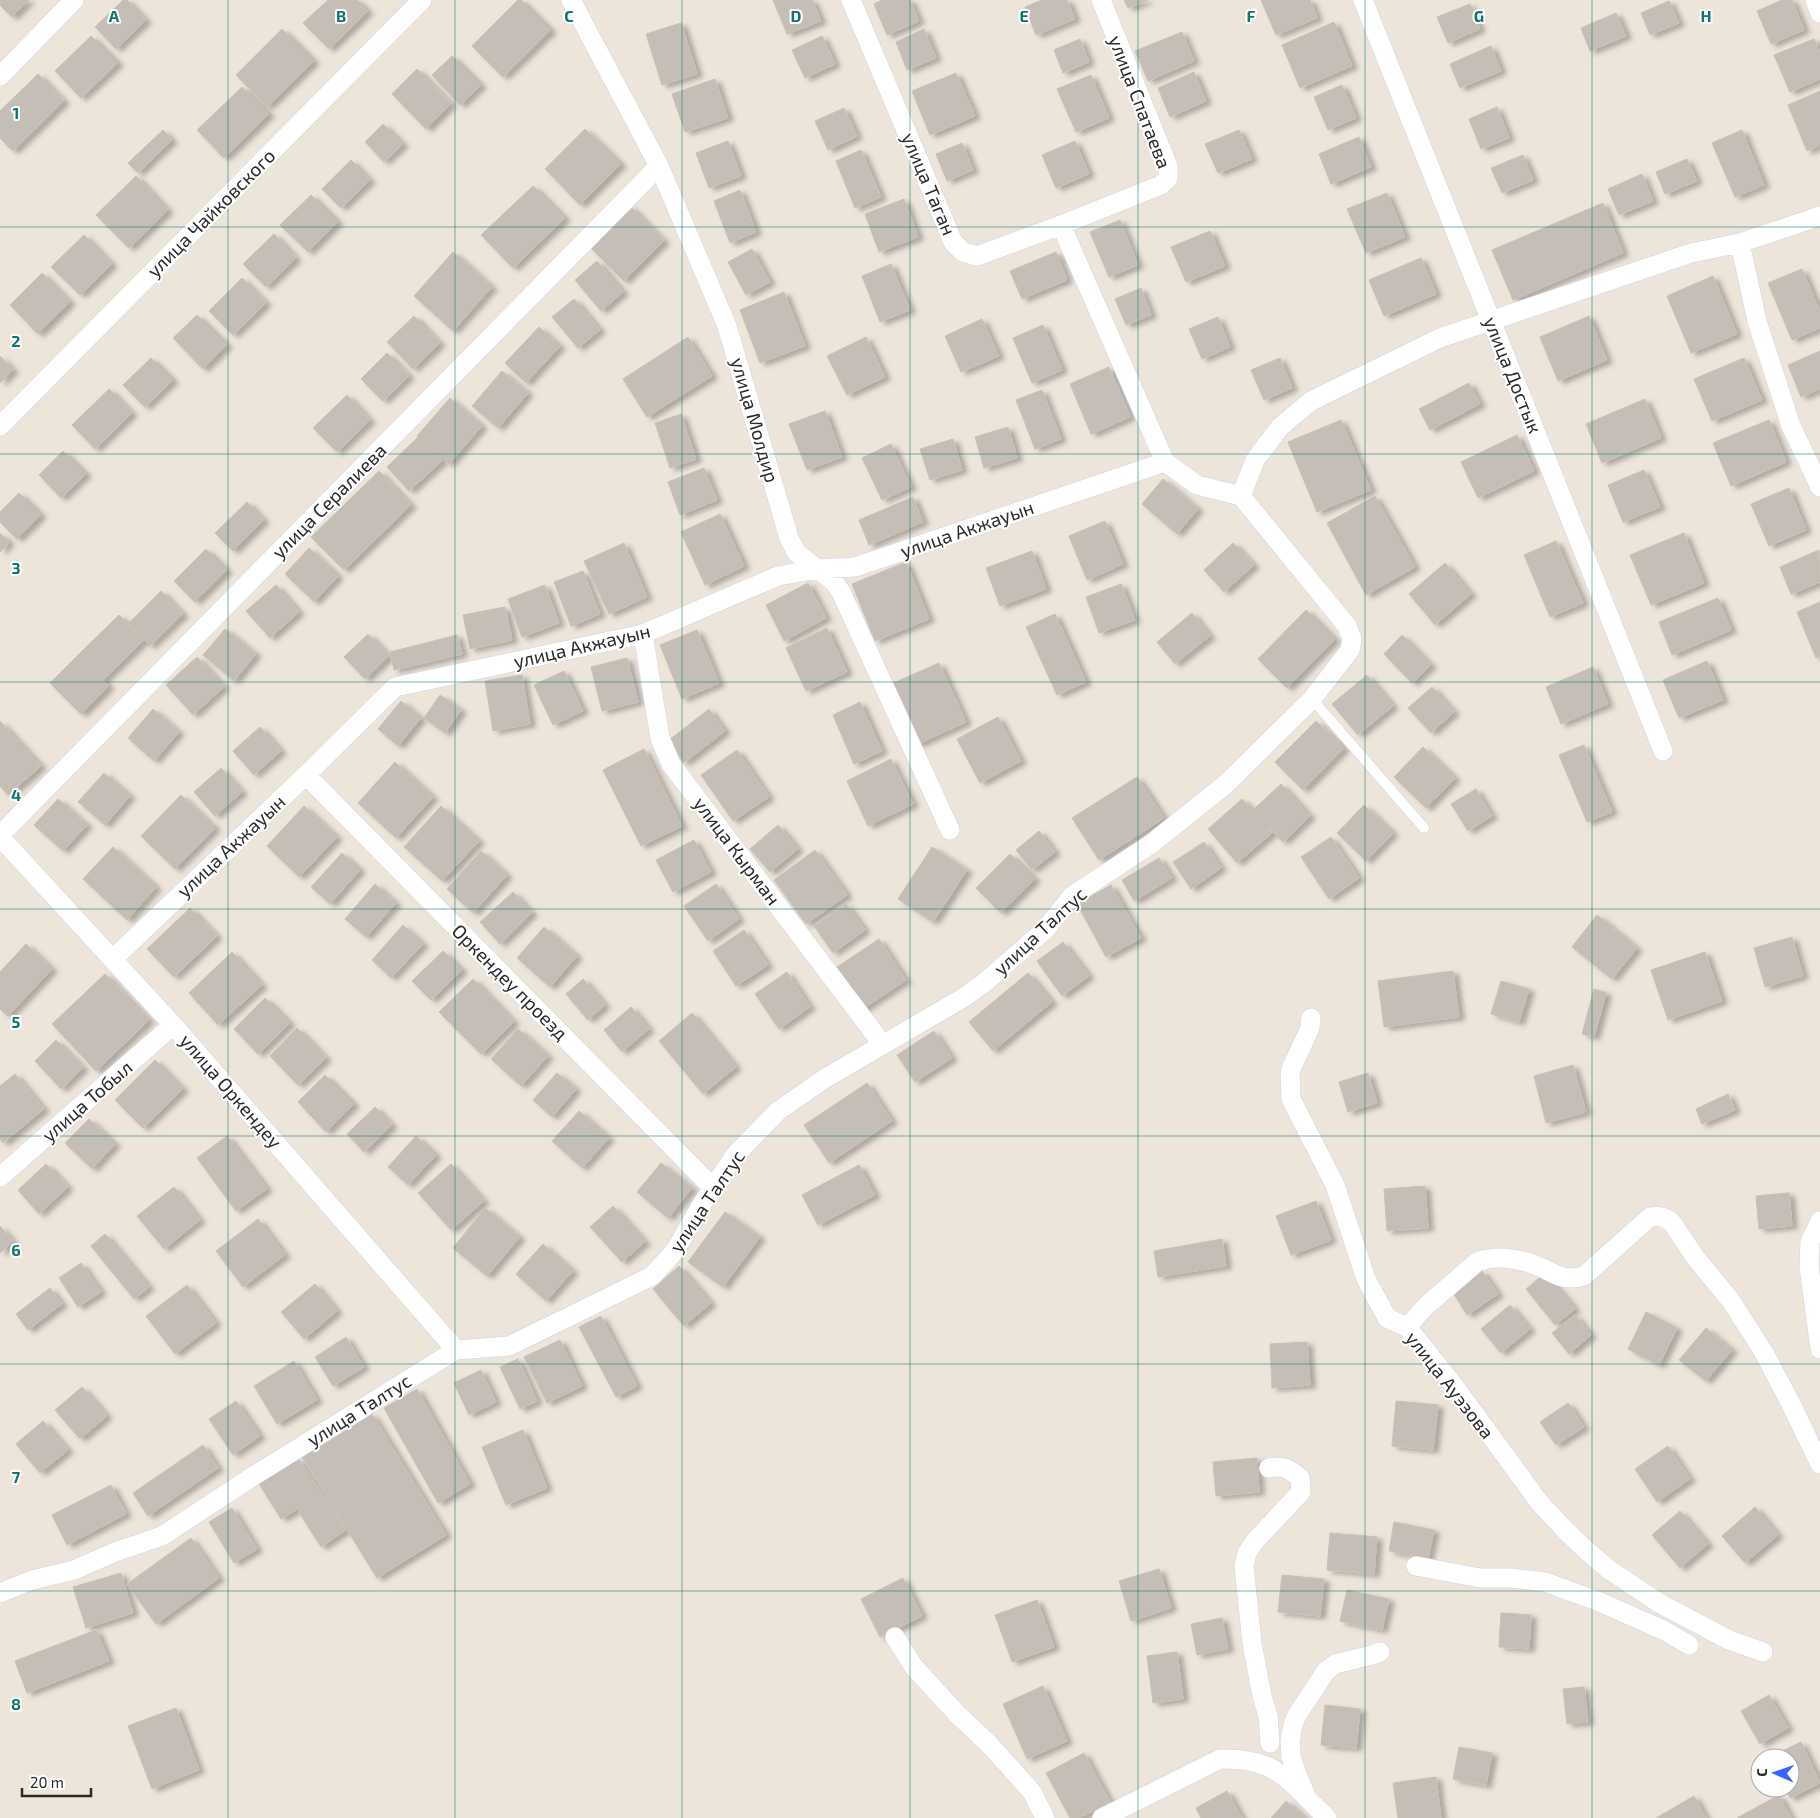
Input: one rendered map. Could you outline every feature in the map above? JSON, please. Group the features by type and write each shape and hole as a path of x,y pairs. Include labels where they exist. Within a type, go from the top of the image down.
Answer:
{"street":[{"path":"0,76 74,0"},
{"name":"улица Чайковского","path":"0,426 422,0"},
{"name":"улица Молдир","path":"571,0 659,166 727,326 789,538 797,553 834,582 841,592 950,830"},
{"name":"улица Таган","path":"851,0 953,242 963,252 977,256 1061,225"},
{"name":"улица Спатаева","path":"1061,225 1161,185 1168,178 1168,166 1101,0"},
{"name":"улица Достык","path":"1363,0 1663,751"},
{"path":"1815,0 1820,14"},
{"name":"улица Сералиева","path":"0,836 659,166"},
{"path":"1061,225 1165,462 1197,485 1241,496 1255,460 1280,427 1310,401 1440,338 1691,253 1740,243 1820,216"},
{"path":"1740,243 1757,321 1791,426 1820,487"},
{"name":"улица Акжауын","path":"113,959 306,775 395,687 643,634 778,576 818,569 855,567 1165,462"},
{"name":"улица Талтус","path":"0,1593 32,1580 74,1570 115,1552 162,1536 255,1475 456,1350 509,1346 652,1276 675,1251 736,1154 778,1111 824,1079 963,998 984,983 1046,929 1072,896 1151,844 1226,784 1312,699 1350,650 1352,639 1347,626 1241,496"},
{"name":"улица Кырман","path":"643,634 660,738 671,764 883,1045"},
{"name":"Оркендеу проезд","path":"306,775 713,1188"},
{"name":"улица Оркендеу","path":"0,836 173,1025 456,1350"},
{"name":"улица Ауэзова","path":"1311,1018 1310,1028 1290,1071 1291,1099 1335,1185 1366,1279 1387,1318 1407,1328 1455,1387 1539,1502 1566,1532 1585,1549 1608,1569 1659,1603 1729,1640 1763,1652"},
{"name":"улица Тобыл","path":"0,1177 173,1025"},
{"path":"1407,1328 1440,1293 1477,1262 1484,1259 1511,1258 1534,1264 1558,1277 1571,1279 1584,1276 1650,1217 1663,1217 1669,1219 1673,1224 1736,1309 1776,1376 1820,1464"},
{"path":"1820,1221 1810,1242 1809,1268 1820,1349"},
{"path":"1269,1468 1277,1466 1290,1469 1300,1478 1301,1492 1254,1542 1247,1553 1244,1566 1252,1643 1262,1696 1268,1716 1270,1743"},
{"path":"1416,1566 1480,1578 1511,1578 1545,1582 1600,1602 1665,1630 1690,1645"},
{"path":"895,1637 914,1667 1032,1792 1044,1818"},
{"path":"1307,1798 1298,1778 1290,1741 1297,1715 1326,1671 1335,1664 1372,1656 1380,1652"},
{"path":"1102,1818 1220,1759 1252,1761 1272,1768 1290,1780 1327,1818"}],"lane":[{"path":"1312,699 1424,828"}],"building":[{"path":"0,0 29,0 12,17 0,5"},
{"path":"123,0 127,0 146,20 116,49 95,27"},
{"path":"328,0 357,0 368,11 329,49 303,23"},
{"path":"518,0 521,0 551,30 503,77 472,46"},
{"path":"773,0 812,0 821,21 787,34"},
{"path":"882,0 910,0 919,21 887,35 874,4"},
{"path":"1042,0 1067,0 1075,19 1036,35 1025,7"},
{"path":"1124,0 1148,0 1128,8"},
{"path":"1261,0 1310,0 1317,18 1276,35"},
{"path":"1782,0 1792,0 1804,30 1771,44 1757,11"},
{"path":"1669,1 1679,23 1650,35 1641,13"},
{"path":"1470,4 1480,29 1448,43 1437,17"},
{"path":"1616,13 1626,36 1590,51 1581,28"},
{"path":"1334,22 1352,66 1300,88 1282,45"},
{"path":"681,23 697,74 662,85 646,34"},
{"path":"282,29 314,61 267,107 236,75"},
{"path":"924,29 936,58 907,70 896,42"},
{"path":"1182,32 1194,61 1148,81 1135,51"},
{"path":"91,36 118,63 81,98 55,71"},
{"path":"822,36 835,64 805,78 792,50"},
{"path":"1080,39 1089,62 1063,73 1054,50"},
{"path":"1814,39 1820,54 1820,79 1790,92 1774,55"},
{"path":"1491,46 1501,71 1460,88 1450,64"},
{"path":"452,56 481,85 460,105 432,75"},
{"path":"417,69 451,104 426,129 392,94"},
{"path":"1194,72 1206,101 1170,117 1158,88"},
{"path":"956,73 975,116 930,135 912,91"},
{"path":"38,74 64,101 13,151 0,138 0,111"},
{"path":"1091,75 1109,118 1076,132 1057,89"},
{"path":"715,79 728,118 685,132 672,94"},
{"path":"1342,85 1356,118 1328,130 1314,97"},
{"path":"242,87 269,114 224,158 197,130"},
{"path":"1820,91 1820,145 1807,151 1788,105"},
{"path":"1497,107 1509,138 1481,149 1469,119"},
{"path":"844,108 857,136 828,150 815,121"},
{"path":"383,124 403,144 384,162 365,142"},
{"path":"585,129 621,164 580,205 545,169"},
{"path":"163,130 172,140 138,173 128,163"},
{"path":"1239,130 1252,159 1218,173 1205,144"},
{"path":"1742,130 1764,185 1735,197 1712,143"},
{"path":"1359,137 1371,167 1331,184 1319,154"},
{"path":"728,141 741,176 709,188 696,153"},
{"path":"1075,141 1089,174 1056,188 1042,155"},
{"path":"962,143 973,170 947,181 936,154"},
{"path":"861,150 881,197 855,208 836,161"},
{"path":"1523,155 1533,180 1502,193 1491,168"},
{"path":"1687,159 1697,181 1665,194 1656,172"},
{"path":"351,160 370,180 341,208 322,189"},
{"path":"1642,174 1653,201 1619,215 1608,189"},
{"path":"136,176 168,210 129,248 96,215"},
{"path":"533,186 565,218 513,268 481,235"},
{"path":"740,190 756,232 730,243 714,201"},
{"path":"1387,193 1405,237 1366,253 1347,209"},
{"path":"311,195 338,222 308,252 280,225"},
{"path":"904,199 918,237 879,252 865,214"},
{"path":"1603,203 1623,253 1513,300 1492,250"},
{"path":"630,206 664,241 624,281 590,247"},
{"path":"1120,220 1138,265 1109,277 1090,232"},
{"path":"1210,231 1225,266 1186,282 1171,247"},
{"path":"274,234 296,258 266,287 243,264"},
{"path":"84,235 112,264 80,295 51,267"},
{"path":"752,249 770,282 746,295 728,262"},
{"path":"453,252 492,287 453,331 414,296"},
{"path":"1056,252 1067,280 1022,299 1010,271"},
{"path":"1421,258 1436,294 1384,316 1369,280"},
{"path":"597,261 623,292 601,311 575,280"},
{"path":"891,264 910,310 880,322 862,276"},
{"path":"1802,269 1820,312 1820,328 1792,340 1768,283"},
{"path":"42,273 70,302 38,334 10,305"},
{"path":"1713,276 1737,334 1691,353 1667,296"},
{"path":"242,278 266,303 233,335 209,311"},
{"path":"1141,288 1151,315 1126,325 1115,299"},
{"path":"784,292 805,346 760,363 740,310"},
{"path":"574,299 600,330 578,348 552,317"},
{"path":"197,315 227,345 203,369 173,338"},
{"path":"414,316 440,343 413,369 387,342"},
{"path":"1589,316 1607,360 1558,381 1540,337"},
{"path":"1218,317 1230,347 1202,359 1189,329"},
{"path":"982,319 999,356 961,372 945,336"},
{"path":"1043,325 1062,370 1032,383 1013,338"},
{"path":"539,327 560,346 526,383 505,363"},
{"path":"688,337 712,376 647,417 623,379"},
{"path":"866,337 885,377 847,395 827,356"},
{"path":"1820,351 1820,389 1801,397 1788,365"},
{"path":"387,353 409,376 383,401 361,379"},
{"path":"0,356 13,370 0,383"},
{"path":"151,358 173,380 145,407 123,385"},
{"path":"1280,358 1292,388 1264,400 1251,370"},
{"path":"1744,358 1762,400 1712,421 1694,379"},
{"path":"1109,367 1130,417 1091,434 1070,384"},
{"path":"502,371 528,393 498,428 472,406"},
{"path":"1469,383 1480,404 1430,430 1419,409"},
{"path":"109,389 132,413 95,449 72,425"},
{"path":"1042,390 1061,439 1035,449 1016,400"},
{"path":"347,395 370,420 337,452 313,428"},
{"path":"450,398 482,426 449,464 417,436"},
{"path":"1645,399 1661,438 1602,463 1586,424"},
{"path":"825,411 842,457 807,470 789,424"},
{"path":"681,414 696,459 670,468 655,423"},
{"path":"1341,420 1371,490 1317,512 1288,442"},
{"path":"1769,420 1786,462 1731,486 1713,443"},
{"path":"1008,427 1017,458 984,468 975,437"},
{"path":"1517,435 1534,471 1478,498 1461,462"},
{"path":"419,436 442,461 409,491 387,467"},
{"path":"953,439 962,470 930,480 920,449"},
{"path":"891,444 911,487 882,500 862,458"},
{"path":"63,451 86,474 61,498 39,475"},
{"path":"704,468 717,500 680,515 668,482"},
{"path":"1644,470 1660,507 1623,522 1608,485"},
{"path":"379,471 411,505 344,570 311,537"},
{"path":"1163,479 1198,509 1177,534 1142,504"},
{"path":"1789,488 1806,530 1769,546 1751,504"},
{"path":"19,493 41,515 17,539 0,522 0,512"},
{"path":"1375,496 1415,567 1366,595 1327,523"},
{"path":"913,497 923,522 869,545 859,520"},
{"path":"247,502 264,520 233,551 215,533"},
{"path":"720,514 744,566 705,585 681,532"},
{"path":"1105,521 1123,564 1087,580 1069,536"},
{"path":"0,533 9,542 0,552"},
{"path":"1684,533 1704,583 1651,605 1630,555"},
{"path":"1556,541 1583,603 1550,617 1524,555"},
{"path":"624,543 647,597 609,614 584,561"},
{"path":"1233,543 1254,565 1224,592 1204,570"},
{"path":"309,548 338,576 314,602 285,574"},
{"path":"206,549 227,570 195,602 174,581"},
{"path":"1819,550 1820,582 1791,594 1780,567"},
{"path":"1032,551 1046,589 1000,606 986,568"},
{"path":"906,562 929,619 875,641 852,584"},
{"path":"1445,563 1471,594 1435,625 1409,594"},
{"path":"583,571 600,614 571,626 554,582"},
{"path":"808,583 826,618 784,641 766,605"},
{"path":"1121,584 1135,620 1099,633 1086,597"},
{"path":"276,585 299,612 270,638 246,611"},
{"path":"545,585 559,623 522,637 508,599"},
{"path":"161,591 183,614 150,646 129,623"},
{"path":"1718,598 1731,630 1672,655 1659,622"},
{"path":"1820,602 1820,656 1816,658 1797,612"},
{"path":"505,607 512,640 470,649 463,615"},
{"path":"1306,610 1335,639 1287,688 1258,659"},
{"path":"1192,613 1210,636 1175,664 1157,642"},
{"path":"1055,614 1086,682 1057,695 1026,627"},
{"path":"119,615 144,640 103,680 78,655"},
{"path":"827,628 847,672 806,691 786,648"},
{"path":"225,629 256,654 234,681 203,655"},
{"path":"697,630 719,683 682,699 660,645"},
{"path":"368,634 389,656 365,679 344,657"},
{"path":"457,635 462,654 394,670 390,652"},
{"path":"1402,635 1431,665 1412,683 1384,654"},
{"path":"78,655 109,686 81,714 50,683"},
{"path":"197,657 224,687 193,715 166,685"},
{"path":"627,658 638,702 602,711 591,667"},
{"path":"1707,661 1723,700 1679,718 1663,680"},
{"path":"939,663 966,722 916,745 889,685"},
{"path":"1593,667 1608,704 1561,724 1546,687"},
{"path":"564,671 583,711 553,725 534,685"},
{"path":"522,675 530,724 493,731 485,681"},
{"path":"1367,675 1393,706 1358,735 1332,704"},
{"path":"1432,687 1454,712 1431,733 1408,708"},
{"path":"440,695 461,710 445,733 424,718"},
{"path":"401,701 421,718 398,746 378,729"},
{"path":"860,702 882,751 854,764 833,715"},
{"path":"153,709 179,732 154,761 128,738"},
{"path":"709,709 725,731 684,763 668,741"},
{"path":"998,717 1021,761 980,783 957,739"},
{"path":"0,721 41,766 8,795 0,786"},
{"path":"1316,721 1344,748 1303,790 1275,762"},
{"path":"260,727 281,751 254,775 233,751"},
{"path":"1584,745 1612,812 1587,822 1559,755"},
{"path":"1423,747 1455,778 1426,808 1394,777"},
{"path":"644,749 682,826 641,846 603,770"},
{"path":"737,750 769,797 733,821 701,775"},
{"path":"891,759 913,804 868,826 847,781"},
{"path":"395,762 433,797 396,838 358,803"},
{"path":"221,768 242,792 215,816 194,792"},
{"path":"104,773 130,796 105,825 78,802"},
{"path":"1137,777 1164,818 1099,860 1072,818"},
{"path":"1281,784 1310,816 1283,842 1253,810"},
{"path":"1476,789 1492,816 1468,831 1451,804"},
{"path":"181,795 215,828 175,869 141,836"},
{"path":"58,799 87,825 63,851 34,825"},
{"path":"1242,799 1272,833 1237,863 1208,829"},
{"path":"1364,805 1393,833 1366,861 1337,833"},
{"path":"304,806 337,837 299,877 267,846"},
{"path":"441,806 479,841 442,881 404,847"},
{"path":"778,825 798,849 770,872 750,849"},
{"path":"1039,831 1055,852 1032,870 1016,850"},
{"path":"1331,837 1359,878 1329,899 1301,857"},
{"path":"694,840 711,872 673,892 656,860"},
{"path":"1204,842 1221,868 1191,889 1173,862"},
{"path":"113,847 156,887 127,920 83,879"},
{"path":"932,847 967,870 933,922 898,899"},
{"path":"815,850 847,895 806,924 774,880"},
{"path":"481,851 507,875 473,913 447,889"},
{"path":"342,853 360,870 330,904 311,887"},
{"path":"1010,854 1035,879 1001,913 976,888"},
{"path":"1159,858 1172,878 1134,901 1122,880"},
{"path":"375,884 396,903 366,937 345,919"},
{"path":"716,884 739,919 708,941 684,906"},
{"path":"1111,885 1141,938 1106,957 1077,904"},
{"path":"513,892 532,913 500,944 480,922"},
{"path":"846,904 865,930 833,953 814,926"},
{"path":"190,908 217,936 174,977 147,949"},
{"path":"1597,915 1637,948 1612,979 1572,947"},
{"path":"403,925 423,944 391,978 372,960"},
{"path":"544,927 577,956 550,987 517,958"},
{"path":"744,930 768,965 736,986 713,951"},
{"path":"1792,937 1803,976 1765,987 1754,948"},
{"path":"879,939 906,980 861,1010 834,969"},
{"path":"1063,942 1089,976 1062,996 1037,961"},
{"path":"26,944 52,969 8,1016 0,1009 0,972"},
{"path":"443,951 462,970 431,1000 412,981"},
{"path":"232,952 262,985 218,1025 189,993"},
{"path":"1705,952 1722,1001 1668,1020 1651,970"},
{"path":"1453,971 1459,1017 1384,1027 1378,981"},
{"path":"787,972 810,1007 779,1029 755,994"},
{"path":"1028,973 1052,1002 993,1051 969,1022"},
{"path":"105,974 149,1020 96,1071 52,1024"},
{"path":"473,979 514,1022 481,1054 439,1012"},
{"path":"583,979 605,1005 588,1020 566,994"},
{"path":"1501,981 1529,989 1519,1022 1491,1014"},
{"path":"1594,989 1606,993 1594,1037 1582,1034"},
{"path":"265,998 290,1023 258,1054 234,1029"},
{"path":"631,1007 649,1029 622,1052 604,1030"},
{"path":"692,1013 736,1067 703,1094 659,1041"},
{"path":"297,1028 326,1058 298,1085 270,1056"},
{"path":"518,1029 548,1056 521,1086 491,1059"},
{"path":"934,1031 952,1058 915,1082 897,1055"},
{"path":"56,1040 83,1068 61,1089 35,1061"},
{"path":"155,1060 183,1089 143,1128 115,1100"},
{"path":"1573,1065 1586,1112 1546,1123 1534,1076"},
{"path":"557,1073 576,1089 552,1117 533,1100"},
{"path":"1368,1073 1377,1103 1348,1112 1339,1082"},
{"path":"15,1074 44,1109 3,1143 0,1139 0,1086"},
{"path":"325,1075 354,1104 326,1132 298,1102"},
{"path":"867,1083 892,1121 829,1163 804,1125"},
{"path":"1728,1094 1735,1110 1702,1124 1696,1109"},
{"path":"375,1107 392,1125 364,1152 347,1134"},
{"path":"579,1111 609,1138 582,1168 552,1141"},
{"path":"89,1119 115,1144 92,1169 65,1143"},
{"path":"227,1136 267,1189 236,1211 197,1158"},
{"path":"416,1136 436,1155 408,1185 388,1167"},
{"path":"661,1163 692,1188 668,1218 637,1192"},
{"path":"46,1164 68,1187 39,1214 18,1190"},
{"path":"451,1164 484,1201 451,1230 418,1193"},
{"path":"859,1165 875,1195 818,1225 802,1195"},
{"path":"1425,1186 1428,1228 1387,1231 1384,1189"},
{"path":"174,1187 200,1220 164,1249 137,1216"},
{"path":"1789,1193 1792,1226 1759,1229 1756,1196"},
{"path":"1316,1201 1331,1240 1291,1255 1276,1216"},
{"path":"613,1206 645,1242 622,1262 590,1227"},
{"path":"485,1208 520,1237 487,1276 453,1248"},
{"path":"725,1212 760,1237 723,1287 688,1262"},
{"path":"258,1219 285,1255 243,1287 216,1251"},
{"path":"0,1226 13,1241 0,1253"},
{"path":"105,1234 149,1287 134,1299 91,1246"},
{"path":"1222,1239 1226,1266 1158,1277 1154,1251"},
{"path":"543,1244 573,1271 546,1301 516,1274"},
{"path":"81,1263 101,1292 78,1307 59,1278"},
{"path":"679,1266 711,1303 684,1326 653,1289"},
{"path":"1482,1271 1498,1294 1467,1315 1452,1291"},
{"path":"1545,1273 1575,1309 1555,1325 1526,1289"},
{"path":"315,1284 337,1311 304,1339 281,1312"},
{"path":"187,1285 216,1323 175,1354 146,1316"},
{"path":"50,1288 62,1304 28,1330 16,1314"},
{"path":"1510,1305 1530,1329 1501,1353 1481,1329"},
{"path":"1646,1312 1677,1328 1659,1365 1628,1349"},
{"path":"1575,1315 1591,1335 1569,1354 1552,1333"},
{"path":"601,1316 637,1386 616,1397 579,1327"},
{"path":"1706,1328 1732,1350 1706,1381 1679,1360"},
{"path":"346,1337 364,1367 333,1386 315,1357"},
{"path":"560,1340 582,1386 547,1403 524,1357"},
{"path":"1307,1342 1310,1385 1272,1388 1270,1344"},
{"path":"518,1359 537,1401 520,1409 500,1367"},
{"path":"294,1361 317,1400 277,1424 254,1386"},
{"path":"481,1370 496,1402 469,1415 454,1383"},
{"path":"82,1387 107,1416 80,1439 55,1410"},
{"path":"417,1389 470,1484 438,1503 384,1408"},
{"path":"236,1401 260,1436 233,1455 209,1419"},
{"path":"1396,1401 1438,1405 1433,1450 1392,1446"},
{"path":"1568,1403 1584,1427 1556,1445 1540,1422"},
{"path":"372,1414 446,1535 377,1578 302,1457"},
{"path":"43,1421 68,1450 40,1473 16,1444"},
{"path":"523,1430 547,1488 506,1505 482,1447"},
{"path":"203,1445 218,1468 148,1516 133,1493"},
{"path":"1668,1446 1690,1479 1657,1502 1635,1469"},
{"path":"298,1458 346,1530 321,1547 297,1509 281,1519 258,1482"},
{"path":"1257,1458 1259,1492 1216,1496 1213,1462"},
{"path":"111,1485 126,1514 67,1545 52,1515"},
{"path":"1755,1507 1778,1535 1745,1563 1722,1536"},
{"path":"232,1508 257,1549 234,1563 209,1522"},
{"path":"1680,1511 1708,1544 1680,1568 1652,1535"},
{"path":"1394,1522 1434,1530 1428,1558 1389,1551"},
{"path":"1330,1533 1377,1537 1374,1574 1327,1570"},
{"path":"191,1538 219,1578 156,1624 127,1584"},
{"path":"1159,1569 1171,1608 1131,1621 1119,1581"},
{"path":"121,1573 133,1613 86,1628 73,1587"},
{"path":"1282,1575 1324,1579 1320,1616 1278,1612"},
{"path":"903,1578 922,1616 880,1637 861,1599"},
{"path":"1347,1590 1389,1599 1382,1630 1340,1621"},
{"path":"1037,1600 1054,1647 1012,1662 995,1615"},
{"path":"1501,1613 1531,1615 1529,1649 1499,1647"},
{"path":"1222,1618 1228,1649 1197,1655 1191,1624"},
{"path":"96,1630 109,1661 27,1693 15,1661"},
{"path":"1177,1652 1183,1699 1153,1703 1147,1656"},
{"path":"1043,1686 1067,1741 1027,1759 1003,1704"},
{"path":"1584,1687 1588,1722 1567,1724 1563,1689"},
{"path":"1769,1695 1788,1728 1760,1744 1741,1711"},
{"path":"1325,1705 1360,1709 1356,1748 1321,1745"},
{"path":"176,1708 199,1770 152,1789 128,1726"},
{"path":"1801,1742 1820,1783 1800,1793 1800,1748 1789,1748"},
{"path":"1459,1747 1492,1753 1486,1785 1453,1779"},
{"path":"1084,1753 1110,1802 1079,1818 1070,1818 1046,1773"},
{"path":"1436,1777 1441,1818 1398,1818 1393,1783"},
{"path":"1227,1791 1242,1818 1201,1818 1196,1808"},
{"path":"1694,1796 1706,1818 1656,1818"},
{"path":"1774,1798 1781,1798 1791,1818 1737,1818"},
{"path":"1286,1801 1305,1818 1271,1818"}]}
